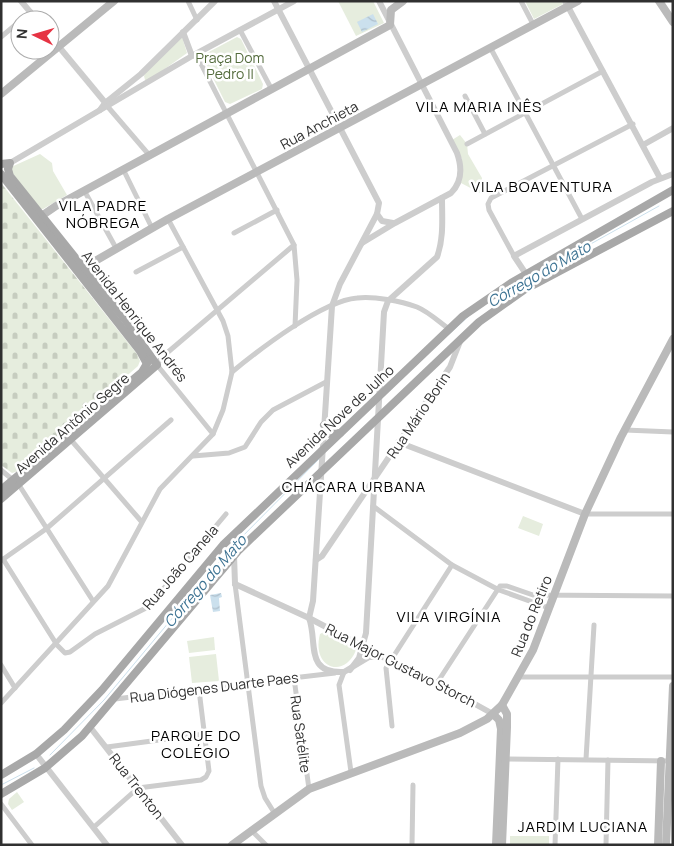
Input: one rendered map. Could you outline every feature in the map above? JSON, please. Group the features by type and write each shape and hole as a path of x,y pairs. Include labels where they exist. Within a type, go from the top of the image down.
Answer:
{"main road":[{"path":"38,218 390,25 391,10 402,1"},
{"name":"Rua Anchieta","path":"83,268 168,219 422,85 566,4 578,1"},
{"path":"659,1 672,21"},
{"path":"60,45 113,2"},
{"path":"1,94 42,60"},
{"path":"1,164 10,163"},
{"name":"Avenida Henrique Andrés","path":"10,163 8,169 10,176 38,218 66,257 124,324"},
{"name":"Avenida Henrique Andrés","path":"1,174 83,268 149,360 159,361"},
{"name":"Avenida Nove de Julho","path":"1,775 38,756 102,690 223,545 449,329 470,311 527,274 673,190"},
{"name":"Avenida Nove de Julho","path":"1,794 45,766 90,727 234,555 461,339 498,308 535,281 673,211"},
{"path":"66,257 78,268 83,268"},
{"name":"Rua do Retiro","path":"232,845 309,789 460,733 493,714 502,705 533,650 585,514 624,430 673,339"},
{"name":"Avenida Antônio Segre","path":"1,499 142,372 149,360"},
{"name":"Avenida Antônio Segre","path":"1,490 17,483 71,440 159,361"},
{"path":"324,425 330,434 340,433"},
{"path":"664,844 666,763 673,686"},
{"path":"496,845 507,714 502,705"},
{"path":"493,714 499,720 503,756 502,845"},
{"path":"664,844 668,776 666,763"}],"street":[{"path":"188,1 197,20"},
{"path":"10,163 107,105 215,1"},
{"path":"274,1 379,203 377,214 340,284 332,306 313,601 309,618"},
{"path":"107,105 294,1"},
{"path":"362,244 456,188 461,164 379,1"},
{"path":"521,1 533,24"},
{"path":"566,4 633,124 660,178"},
{"path":"240,30 272,90"},
{"path":"183,32 294,245 297,280 295,326"},
{"path":"490,48 582,219"},
{"path":"60,49 150,156"},
{"path":"467,144 603,71"},
{"path":"141,74 141,79 146,85"},
{"path":"465,96 485,134"},
{"path":"535,281 527,274 514,256 489,210 488,204 491,198 552,164 633,124"},
{"path":"643,145 673,128"},
{"path":"124,171 152,228"},
{"path":"514,256 660,178 673,174"},
{"path":"86,192 116,248"},
{"path":"340,671 359,658 366,632 379,417 382,332 388,301 437,257 441,238 442,198"},
{"path":"234,233 277,210"},
{"path":"377,214 382,221 395,223"},
{"path":"1,704 108,586 120,566 141,521 160,489 212,434 223,410 232,372 228,336 223,321 216,312 168,219"},
{"path":"159,361 294,245"},
{"path":"136,272 183,248"},
{"path":"232,372 295,326 332,306 356,298 388,301 417,307 449,329"},
{"name":"Rua Mário Borin","path":"316,560 322,556 375,481 398,442 450,367 461,339"},
{"name":"Rua Mário Borin","path":"441,358 450,367"},
{"name":"Avenida Henrique Andrés","path":"159,361 212,434"},
{"path":"193,456 228,453 246,447 261,422 273,410 326,382"},
{"path":"57,644 2,560 46,529 171,420"},
{"path":"624,430 673,432"},
{"path":"71,440 141,521"},
{"path":"398,442 585,514 673,514"},
{"path":"1,470 17,483 94,601"},
{"path":"373,506 452,565 499,590 549,608"},
{"name":"Rua João Canela","path":"57,644 62,652 70,652 95,634 148,607 226,514"},
{"path":"234,555 234,584 262,786 265,798 275,814"},
{"path":"392,726 386,668 452,565"},
{"path":"222,568 234,584"},
{"name":"Rua Major Gustavo Storch","path":"234,584 309,618 390,661 437,682 493,714"},
{"path":"437,682 499,590 504,586 533,595 673,596"},
{"name":"Rua Major Gustavo Storch","path":"309,618 314,636 313,652 319,664"},
{"path":"586,759 594,625"},
{"path":"314,636 318,630 328,628"},
{"path":"319,664 340,671 369,657 383,657"},
{"name":"Rua Diógenes Duarte Paes","path":"314,676 319,664"},
{"path":"1,665 15,688"},
{"path":"340,671 339,685 351,772"},
{"name":"Rua Diógenes Duarte Paes","path":"115,699 314,676 340,671"},
{"path":"519,677 673,677"},
{"name":"Rua Satélite","path":"294,678 309,789"},
{"path":"94,827 138,788 201,780 206,777 209,771 199,690"},
{"name":"Rua Trenton","path":"90,727 182,845"},
{"path":"107,747 204,734"},
{"path":"38,756 107,845"},
{"path":"503,756 666,763"},
{"path":"555,845 558,759"},
{"path":"606,845 608,760"},
{"path":"412,845 414,785"},
{"path":"1,804 32,845"},
{"path":"251,830 266,845"}],"green space":[{"path":"338,1 373,1 384,23 356,36"},
{"path":"525,1 561,1 563,4 534,19"},
{"path":"182,37 187,53 148,81 145,80 146,72"},
{"name":"Praça Dom Pedro II","path":"237,37 241,39 263,84 262,89 230,104 225,102 203,58 205,54"},
{"path":"460,135 467,144 468,154 482,178 480,193 461,183 462,159 452,140"},
{"path":"40,154 52,163 53,171 67,195 43,209 39,209 9,168"},
{"path":"1,183 137,354 140,361 138,366 18,471 12,473 1,465"},
{"path":"523,516 543,524 539,536 518,528"},
{"path":"326,631 353,645 356,650 351,659 344,665 330,666 324,662 320,655 318,646 320,634"},
{"path":"214,637 215,650 189,653 187,641"},
{"path":"216,654 219,681 192,683 189,657"},
{"path":"17,792 24,802 12,810 8,804 9,799"},
{"path":"510,836 549,836 549,845 510,845"}],"water":[{"path":"373,14 378,24 362,32 357,22"},
{"path":"221,593 222,597 219,598 220,611 213,612 210,595"}],"waterway":[{"name":"Córrego do Mato","path":"533,276 659,206"},
{"name":"Córrego do Mato","path":"498,296 527,280"},
{"name":"Córrego do Mato","path":"436,346 470,315"},
{"name":"Córrego do Mato","path":"50,755 104,700 230,549 320,458"},
{"name":"Córrego do Mato","path":"1,785 34,768"}],"district":[{"name":"VILA MARIA INÊS","path":"479,106"},
{"name":"VILA BOAVENTURA","path":"542,186"},
{"name":"VILA PADRE NÓBREGA","path":"103,214"},
{"name":"CHÁCARA URBANA","path":"354,486"},
{"name":"VILA VIRGÍNIA","path":"449,616"},
{"name":"PARQUE DO COLÉGIO","path":"196,744"},
{"name":"JARDIM LUCIANA","path":"583,826"}]}
